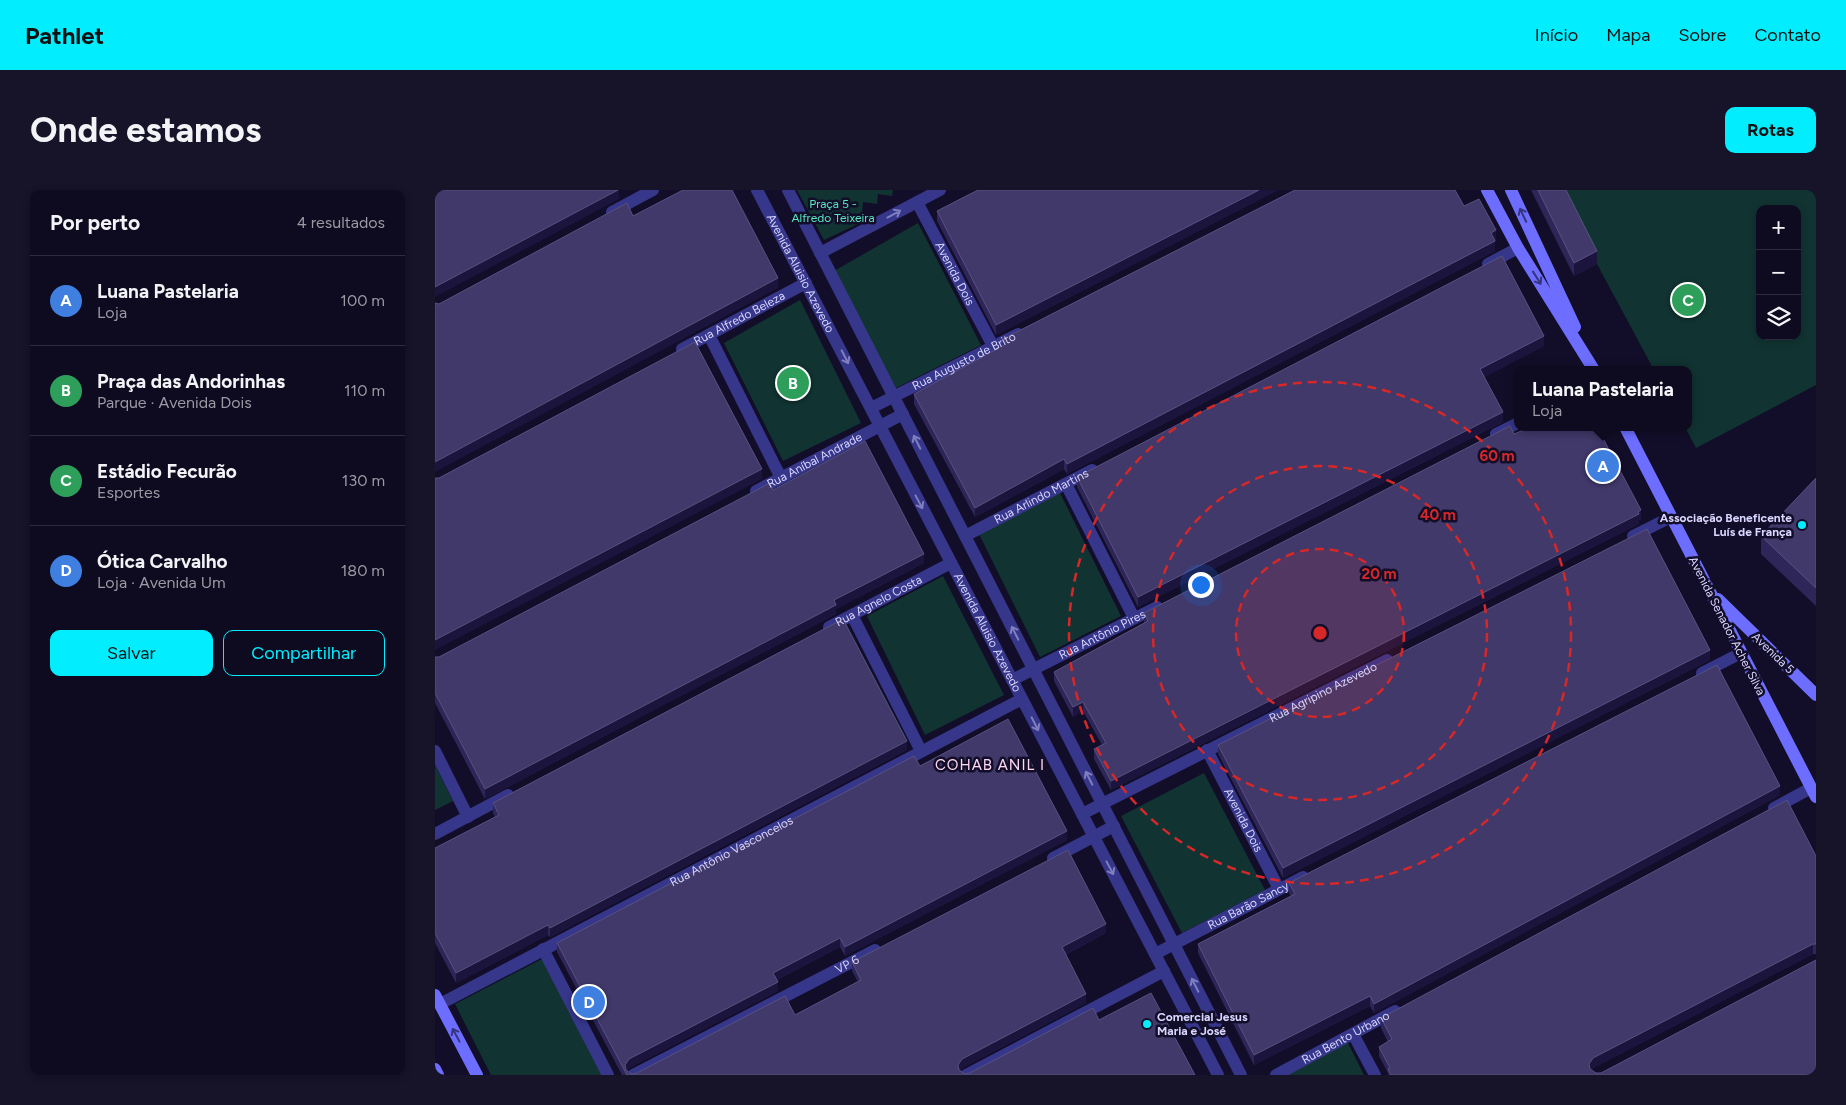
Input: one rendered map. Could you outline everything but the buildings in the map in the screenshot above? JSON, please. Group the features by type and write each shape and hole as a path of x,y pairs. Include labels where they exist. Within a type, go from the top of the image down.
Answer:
{"street":[{"path":"598,219 639,193 653,190"},
{"name":"Avenida Aluisio Azevedo","path":"757,190 1218,1075"},
{"name":"Avenida Aluisio Azevedo","path":"788,190 1241,1075"},
{"path":"820,253 940,190"},
{"path":"1487,190 1518,248 1592,366"},
{"path":"1511,190 1593,366"},
{"name":"Avenida Dois","path":"917,202 993,346"},
{"path":"1474,271 1518,248"},
{"name":"Rua Alfredo Beleza","path":"675,354 806,283"},
{"name":"Rua Augusto de Brito","path":"871,408 1028,329"},
{"path":"709,335 781,478"},
{"name":"Rua Aníbal Andrade","path":"747,496 903,414"},
{"path":"1483,440 1514,424"},
{"name":"Avenida Senador Acher Silva","path":"1627,431 1814,789"},
{"name":"Rua Arlindo Martins","path":"965,536 1102,465"},
{"path":"1066,484 1134,618"},
{"path":"1618,544 1671,517"},
{"name":"Rua Agnelo Costa","path":"817,633 951,563"},
{"name":"Avenida 5","path":"1709,591 1816,695"},
{"name":"Rua Antônio Pires","path":"1012,680 1169,600"},
{"path":"853,615 921,751"},
{"path":"1688,680 1741,652"},
{"name":"Rua Agripino Azevedo","path":"1082,814 1395,656"},
{"name":"Rua Antônio Vasconcelos","path":"437,999 543,949 1022,699"},
{"name":"Avenida Dois","path":"1207,750 1279,889"},
{"path":"435,752 468,817"},
{"path":"435,834 520,789"},
{"path":"1767,812 1814,789"},
{"path":"1041,864 1114,826"},
{"name":"Rua Barão Sancy","path":"1155,954 1314,871"},
{"name":"VP 6","path":"633,1075 890,942"},
{"path":"543,949 608,1075"},
{"path":"966,1075 1164,972"},
{"path":"437,999 477,1075"},
{"name":"Rua Bento Urbano","path":"1276,1075 1406,1005"},
{"path":"1353,1034 1375,1075"},
{"path":"435,1069 438,1075"}],"green space":[{"name":"Praça 5 - Alfredo Teixeira","path":"797,190 893,190 892,196 878,194 877,204 863,202 862,214 875,216 824,240"},
{"path":"1560,190 1816,190 1816,385 1696,448 1687,431 1692,431 1692,366 1652,366"},
{"path":"918,223 981,345 896,388 834,271"},
{"path":"800,300 861,423 783,461 724,343"},
{"path":"1060,493 1121,616 1040,657 979,534"},
{"path":"943,576 1004,695 925,735 867,616"},
{"path":"435,765 453,801 435,810"},
{"path":"1204,773 1265,890 1182,933 1121,816"},
{"path":"542,959 601,1075 491,1075 455,1004"},
{"path":"1347,1041 1364,1075 1284,1075"}],"place":[{"name":"Estádio Fecurão","path":"1688,300"},
{"name":"Praça das Andorinhas","path":"793,383"},
{"name":"Luana Pastelaria","path":"1603,466"},
{"name":"Associação Beneficente Luís de França","path":"1802,525"},
{"name":"Ótica Carvalho","path":"589,1002"},
{"name":"Comercial Jesus Maria e José","path":"1147,1024"}],"district":[{"name":"COHAB ANIL I","path":"990,765"}]}
